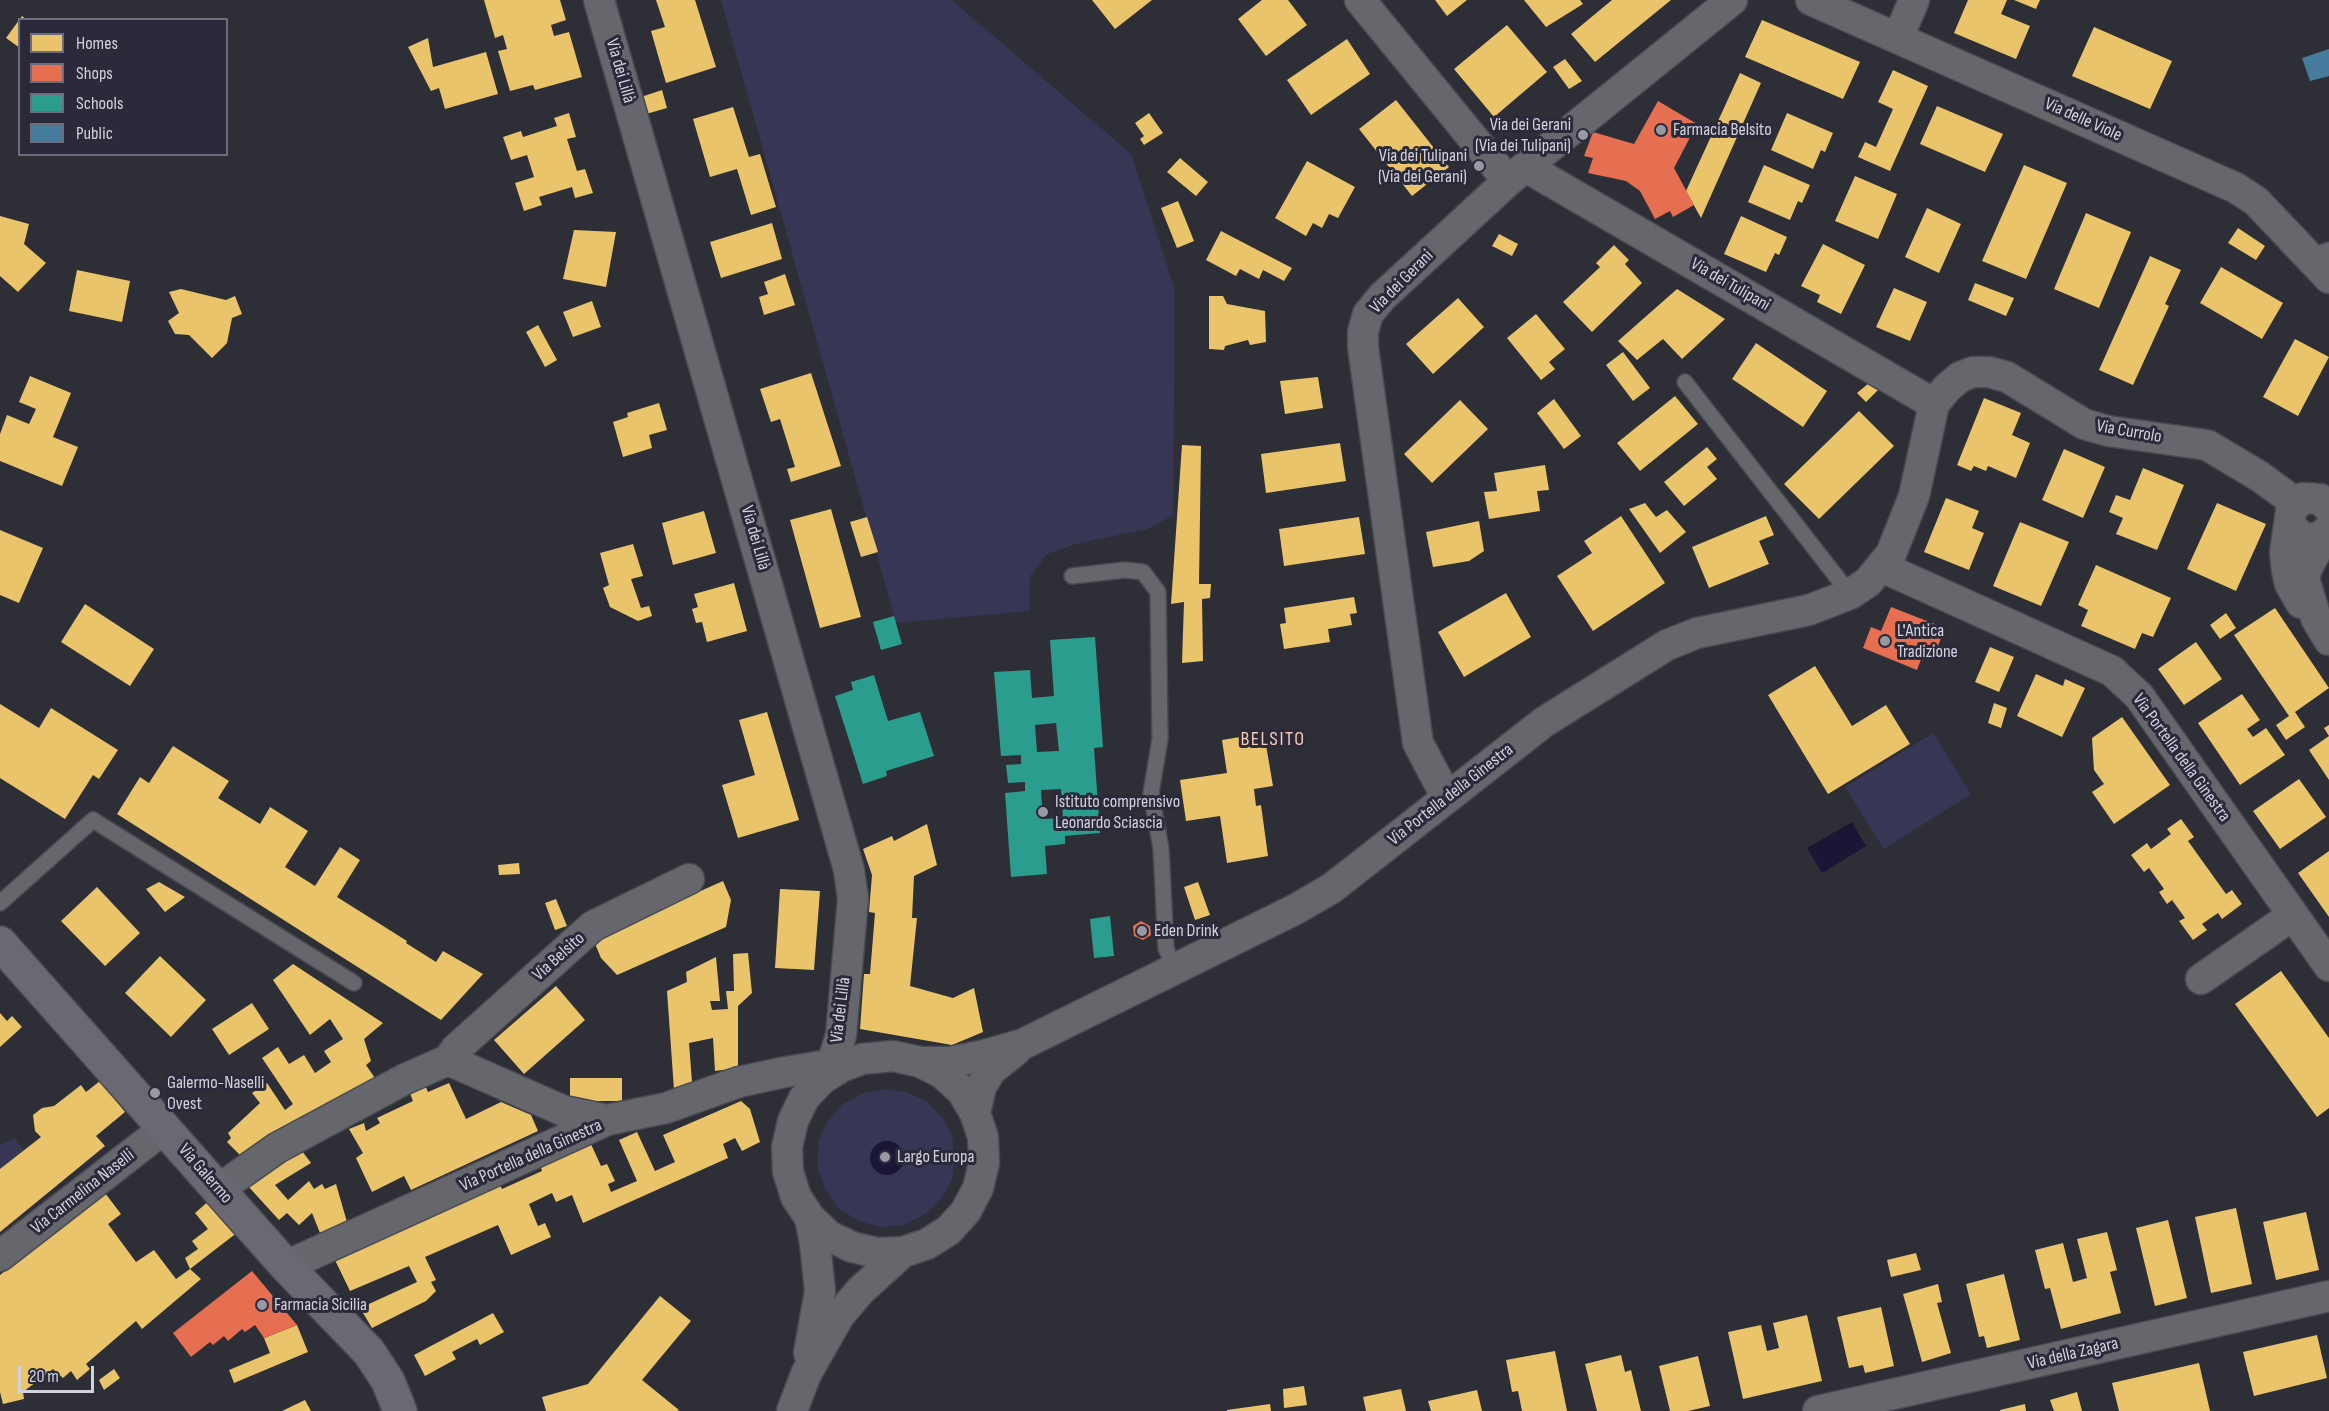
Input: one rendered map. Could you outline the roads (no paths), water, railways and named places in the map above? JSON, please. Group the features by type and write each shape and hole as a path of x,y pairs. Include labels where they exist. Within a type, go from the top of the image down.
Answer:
{"main road":[{"name":"Via Galermo","path":"0,943 286,1266 369,1352 388,1381 400,1411"}],"street":[{"name":"Via dei Lillà","path":"599,0 849,870 853,899 841,1035 819,1081"},
{"name":"Via dei Tulipani","path":"1360,0 1517,174 1934,404"},
{"name":"Via dei Gerani","path":"1447,798 1418,743 1363,347 1363,332 1368,314 1382,297 1517,174 1732,0"},
{"name":"Via delle Viole","path":"1810,0 2236,188 2256,201 2322,262"},
{"path":"1898,38 1914,0"},
{"name":"Via Currolo","path":"1934,404 1960,377 1973,372 1989,372 2007,378 2085,424 2108,431 2207,446 2259,476 2293,510"},
{"name":"Via Portella della Ginestra","path":"1023,1044 1296,909 1332,888 1544,722 1667,645 1697,633 1809,610 1850,594 1868,582 1891,554 1914,496 1934,404"},
{"path":"2303,498 2320,498 2328,516 2304,578 2323,629 2297,598 2290,584 2285,552 2293,510 2303,498"},
{"name":"Via Portella della Ginestra","path":"1882,567 2112,671 2139,696 2329,966"},
{"name":"Via Belsito","path":"219,1189 277,1148 405,1079 448,1060 456,1049 593,926 689,879"},
{"path":"2201,979 2293,915"},
{"path":"785,1072 801,1088 862,1059 893,1056 920,1062 951,1062 1023,1044"},
{"path":"975,1113 981,1087 991,1070 1023,1044"},
{"path":"448,1060 564,1111 607,1120"},
{"path":"819,1081 793,1121 787,1147 788,1172 796,1197 810,1218 829,1236 852,1247 877,1253 903,1252 927,1244 942,1235 966,1211 978,1188 984,1163 983,1137 975,1113 962,1091 942,1073 920,1062"},
{"name":"Via Portella della Ginestra","path":"286,1266 607,1120 666,1108 739,1082 785,1072 819,1081"},
{"name":"Via Carmelina Naselli","path":"0,1256 165,1128"},
{"path":"806,1374 820,1291 810,1218"},
{"path":"792,1411 806,1374 839,1316 860,1291 903,1252"},
{"name":"Via della Zagara","path":"1818,1411 2329,1296"}],"lane":[{"path":"1685,382 1850,594"},
{"path":"1072,576 1125,570 1143,572 1158,592 1161,739 1151,792 1161,849 1166,948 1174,969"},
{"path":"0,903 93,820 354,983"}],"place":[{"name":"Farmacia Belsito","path":"1661,130"},
{"name":"Via dei Gerani (Via dei Tulipani)","path":"1583,135"},
{"name":"Via dei Tulipani (Via dei Gerani)","path":"1479,166"},
{"name":"L'Antica Tradizione","path":"1885,641"},
{"name":"Istituto comprensivo Leonardo Sciascia","path":"1043,812"},
{"name":"Eden Drink","path":"1142,931"},
{"name":"Galermo-Naselli Ovest","path":"155,1093"},
{"name":"Largo Europa","path":"885,1157"},
{"name":"Farmacia Sicilia","path":"262,1305"}],"district":[{"name":"BELSITO","path":"1273,740"}]}
